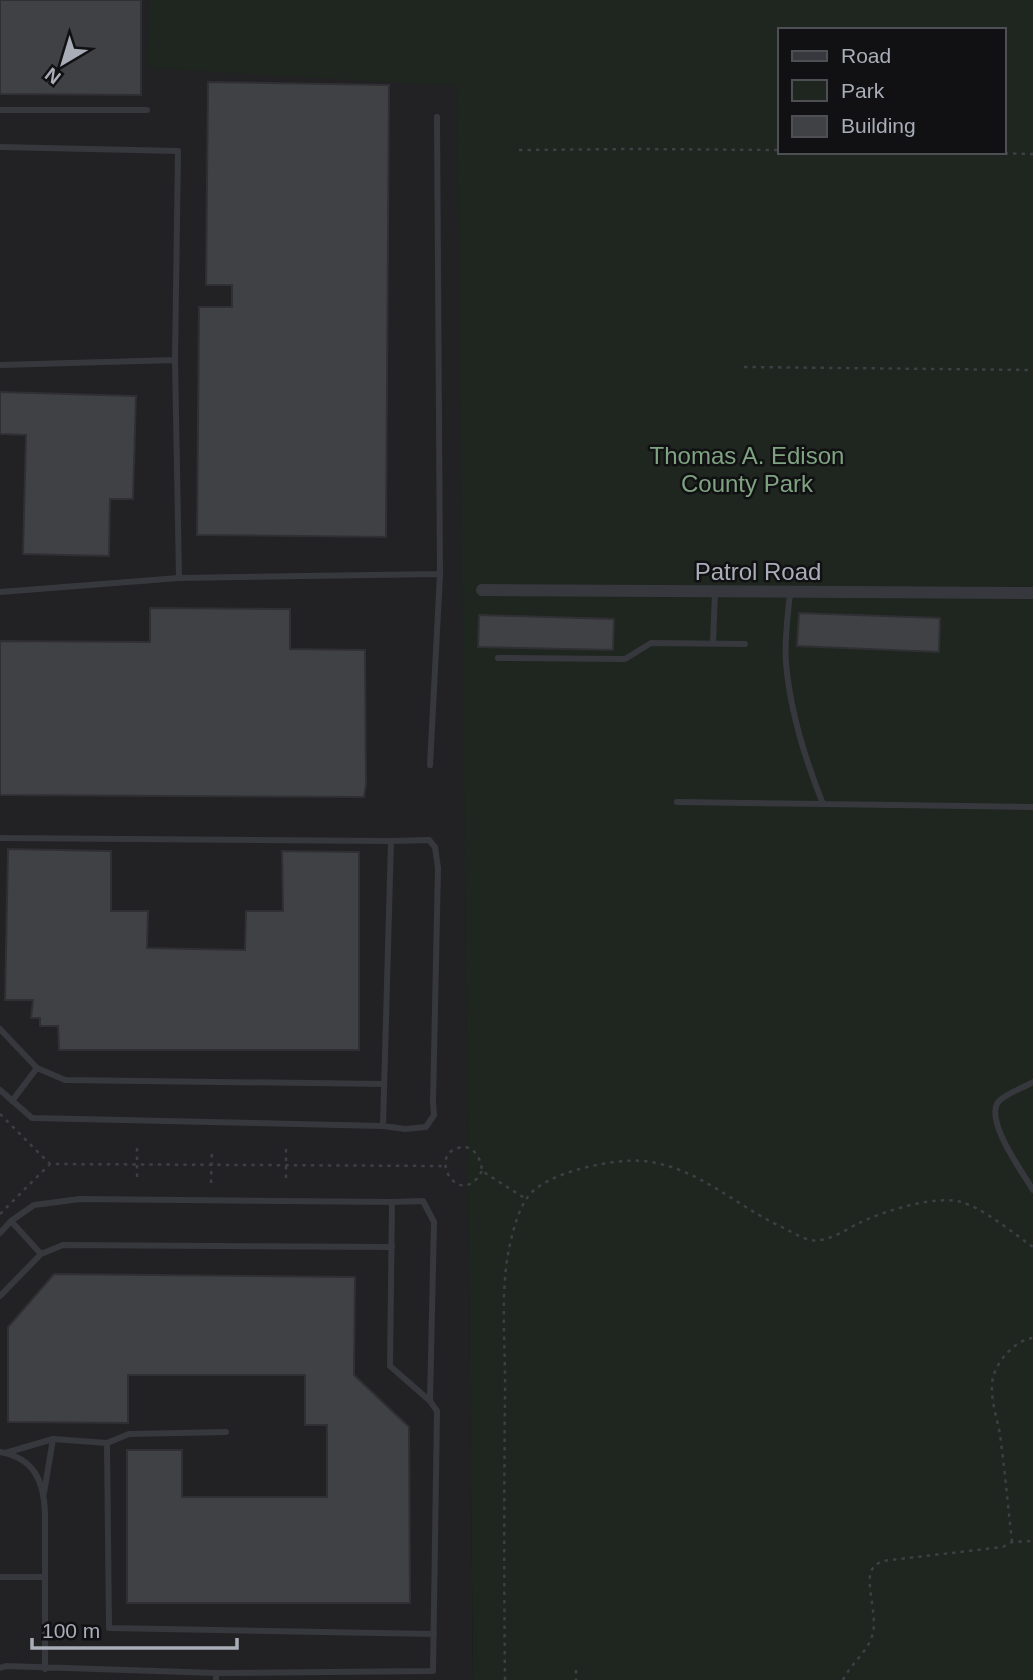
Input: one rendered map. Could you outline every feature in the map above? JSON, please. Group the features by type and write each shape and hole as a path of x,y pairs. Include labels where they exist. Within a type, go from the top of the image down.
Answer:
{"street":[{"name":"Patrol Road","path":"482,590 1033,593"}],"lane":[{"path":"0,110 147,110"},
{"path":"430,765 440,574 437,117"},
{"path":"0,147 177,151 175,360 179,578"},
{"path":"0,365 175,360"},
{"path":"0,592 179,578 440,574"},
{"path":"713,643 715,592"},
{"path":"790,593 786,661 794,716 823,804"},
{"path":"498,658 625,659 651,643 745,644"},
{"path":"677,802 1033,807"},
{"path":"0,838 429,840 435,847 438,868 433,1102 435,1115 426,1127 405,1129 383,1126 32,1118 0,1090"},
{"path":"383,1126 391,841"},
{"path":"0,1029 37,1068 65,1080 384,1084"},
{"path":"12,1101 37,1068"},
{"path":"1033,1082 1001,1099 994,1114 998,1129 1033,1191"},
{"path":"0,1233 11,1221 34,1205 80,1199 423,1201 434,1222 430,1401"},
{"path":"0,1668 216,1676 433,1671 437,1411 430,1401 390,1366 393,1202"},
{"path":"11,1221 41,1254"},
{"path":"0,1296 41,1254 63,1245 392,1247"},
{"path":"2,1453 53,1439 107,1444 129,1434 226,1433"},
{"path":"46,1669 44,1496 53,1439"},
{"path":"107,1444 109,1628 434,1634"},
{"path":"2,1453 20,1458 29,1465 39,1480 44,1496"},
{"path":"0,1577 45,1577"}],"path":[{"path":"519,150 778,150"},
{"path":"1005,153 1033,154"},
{"path":"744,367 1033,370"},
{"path":"0,1114 50,1164 445,1166"},
{"path":"137,1148 137,1182"},
{"path":"455,1148 470,1148 481,1163 482,1171 474,1183 458,1185 446,1174 445,1166 449,1154 455,1148"},
{"path":"211,1183 212,1149"},
{"path":"286,1149 286,1182"},
{"path":"505,1680 503,1544 506,1366 503,1296 515,1223 531,1192 566,1174 604,1163 645,1161 683,1171 704,1180 759,1216 810,1240 822,1240 836,1235 888,1210 948,1200 980,1211 1033,1247"},
{"path":"0,1214 50,1164"},
{"path":"482,1171 526,1199"},
{"path":"1012,1542 1000,1433 993,1401 993,1377 999,1364 1017,1343 1033,1338"},
{"path":"843,1680 868,1645 873,1633 874,1612 869,1574 874,1566 882,1561 1033,1541"},
{"path":"576,1670 576,1680"}],"shaded area":[{"path":"0,0 457,0 473,1680 0,1680"}],"green space":[{"name":"Thomas A. Edison County Park","path":"149,0 1033,0 1033,1680 473,1680 457,86 148,68"}],"building":[{"path":"0,0 141,0 141,95 0,94"},
{"path":"208,82 389,85 386,537 197,535 199,307 232,307 232,285 206,285"},
{"path":"0,392 136,396 133,499 110,499 109,556 23,554 26,435 0,434"},
{"path":"150,608 290,609 290,649 365,650 364,797 0,795 0,641 150,642"},
{"path":"799,613 940,618 939,652 797,646"},
{"path":"479,615 614,619 613,650 478,647"},
{"path":"8,849 111,851 111,911 148,911 147,948 245,950 246,911 283,911 282,851 359,852 359,1050 59,1050 58,1026 40,1026 40,1018 31,1018 33,1000 5,1000"},
{"path":"54,1274 355,1277 354,1375 409,1427 410,1603 127,1603 127,1450 182,1450 182,1497 327,1497 327,1425 305,1425 305,1375 128,1375 128,1423 8,1422 8,1327"}]}
